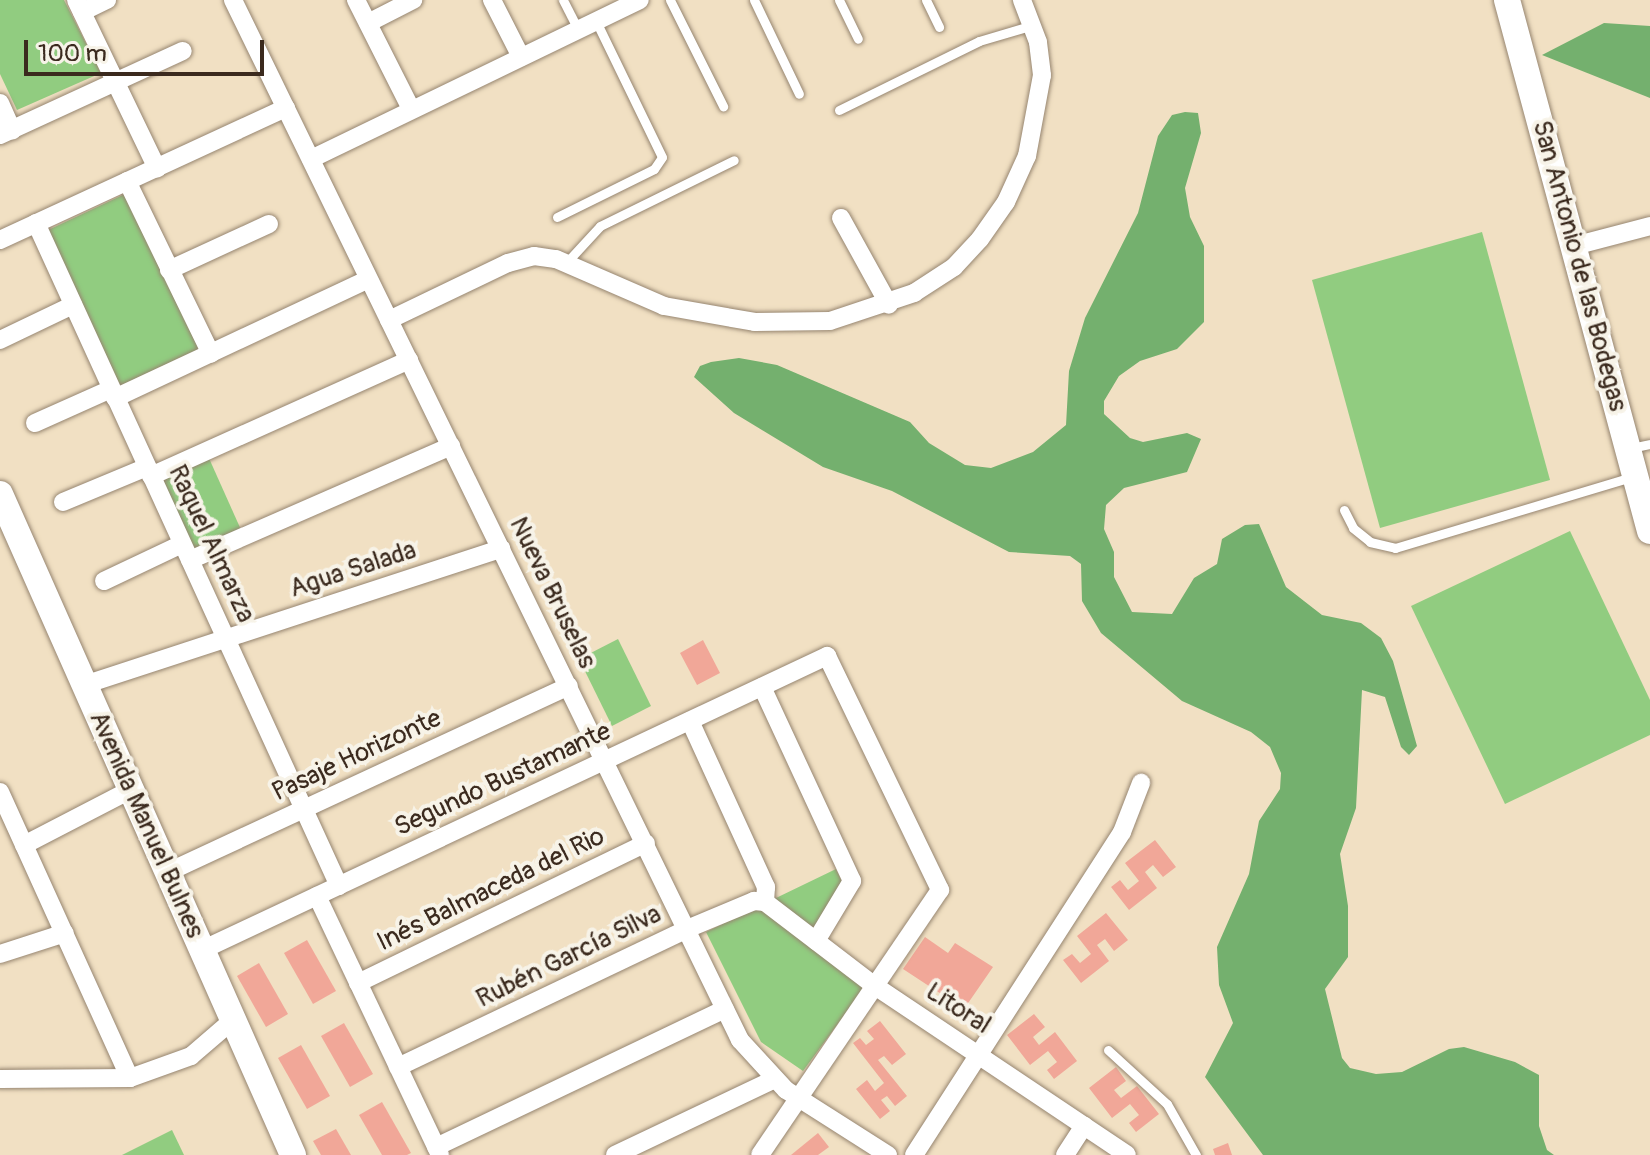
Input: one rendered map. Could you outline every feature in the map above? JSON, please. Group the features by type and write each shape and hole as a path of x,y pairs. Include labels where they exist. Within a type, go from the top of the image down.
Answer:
{"street":[{"path":"107,0 79,6 157,168"},
{"name":"Nueva Bruselas","path":"233,0 745,1048 773,1080 888,1155"},
{"path":"356,0 411,109"},
{"path":"368,23 413,0"},
{"path":"492,0 521,57"},
{"path":"389,320 516,260 545,257 566,263 664,306 755,322 830,321 889,305 954,267 1006,202 1027,156 1039,107 1041,60 1033,25 1022,0"},
{"name":"San Antonio de las Bodegas","path":"1507,0 1574,246 1639,446 1634,476 1650,531"},
{"path":"311,159 630,2"},
{"path":"0,103 6,132 183,51"},
{"path":"0,240 286,108"},
{"path":"127,181 211,354"},
{"path":"841,218 889,305"},
{"name":"Raquel Almarza","path":"36,223 339,886"},
{"path":"169,270 269,224"},
{"path":"1574,246 1650,226"},
{"path":"35,423 211,354 369,279"},
{"path":"0,340 73,305"},
{"path":"63,502 149,471 409,360"},
{"path":"104,581 186,552 451,446"},
{"name":"Avenida Manuel Bulnes","path":"0,494 293,1155"},
{"name":"Agua Salada","path":"84,685 501,549"},
{"name":"Segundo Bustamante","path":"202,950 827,656 940,890 875,986"},
{"name":"Pasaje Horizonte","path":"166,873 569,686"},
{"path":"762,687 852,881 816,941"},
{"path":"690,721 766,887 765,902"},
{"path":"914,1155 1122,832 1141,783"},
{"path":"24,845 130,790"},
{"path":"0,792 130,1078"},
{"name":"Inés Balmaceda del Rio","path":"358,983 646,843"},
{"path":"317,896 438,1151 725,1009"},
{"name":"Rubén García Silva","path":"398,1067 687,929 754,901 765,902"},
{"name":"Litoral","path":"765,902 875,986 981,1054 1127,1155"},
{"path":"0,954 65,933"},
{"path":"760,1155 875,986"},
{"path":"0,1079 130,1078 191,1056 233,1020"},
{"path":"615,1155 773,1080"},
{"path":"1065,1155 1084,1126"}],"lane":[{"path":"563,0 578,30"},
{"path":"670,0 723,106"},
{"path":"754,0 799,94"},
{"path":"839,0 858,39"},
{"path":"926,0 939,27"},
{"path":"557,217 654,169 662,157 596,21"},
{"path":"839,110 979,41 1033,25"},
{"path":"566,263 600,226 734,160"},
{"path":"1344,510 1353,528 1370,542 1395,548 1634,476"},
{"path":"1108,1050 1153,1088 1196,1155"}],"green space":[{"path":"0,0 64,0 101,73 17,110 0,74"},
{"path":"1604,23 1650,26 1650,98 1542,55"},
{"path":"1198,113 1201,133 1185,188 1190,217 1204,246 1204,322 1177,349 1140,361 1119,376 1104,401 1104,414 1130,438 1143,442 1187,433 1201,439 1187,472 1124,488 1106,505 1104,529 1114,552 1114,577 1132,612 1172,614 1194,578 1217,564 1222,539 1245,525 1259,524 1286,587 1322,615 1361,623 1381,638 1393,661 1417,746 1409,755 1401,747 1385,697 1362,690 1356,808 1340,854 1348,906 1348,957 1325,989 1342,1058 1350,1068 1376,1074 1402,1072 1449,1049 1464,1047 1515,1062 1539,1075 1539,1126 1547,1150 1554,1155 1263,1155 1205,1077 1233,1023 1219,985 1217,947 1249,874 1259,821 1280,789 1281,773 1270,747 1251,732 1182,701 1101,633 1082,601 1081,564 1070,556 1009,552 892,491 823,467 734,413 694,377 700,366 711,362 739,358 777,365 910,422 929,443 965,465 991,468 1033,452 1066,425 1069,371 1085,318 1138,213 1158,136 1172,115"},
{"path":"127,193 201,352 119,388 46,231"},
{"path":"1482,232 1550,480 1380,528 1312,280"},
{"path":"208,456 242,532 192,553 157,479"},
{"path":"1570,531 1650,700 1650,735 1505,804 1411,606"},
{"path":"618,639 651,706 612,726 579,659"},
{"path":"836,869 843,884 805,942 865,987 803,1071 761,1042 706,932"},
{"path":"172,1130 184,1155 122,1155"}],"building":[{"path":"703,640 720,673 697,685 680,653"},
{"path":"1155,840 1176,867 1163,877 1153,865 1145,872 1157,888 1129,910 1111,887 1120,880 1128,890 1139,881 1125,863"},
{"path":"1106,913 1128,940 1114,951 1105,939 1097,945 1109,961 1081,983 1063,960 1072,954 1080,963 1091,954 1077,936"},
{"path":"925,937 948,953 955,943 993,967 964,1009 903,969"},
{"path":"307,940 336,991 313,1004 284,953"},
{"path":"259,963 288,1014 266,1027 237,976"},
{"path":"1034,1014 1045,1027 1033,1037 1039,1045 1055,1032 1077,1061 1054,1079 1047,1070 1057,1062 1048,1051 1030,1065 1007,1035"},
{"path":"880,1021 906,1054 892,1065 884,1056 878,1060 907,1096 895,1106 887,1096 881,1100 890,1111 880,1119 856,1089 867,1080 875,1091 884,1083 853,1043 860,1038 866,1045 874,1039 867,1031"},
{"path":"344,1023 373,1074 350,1087 321,1036"},
{"path":"301,1045 330,1096 307,1109 278,1058"},
{"path":"1116,1067 1126,1081 1114,1090 1121,1098 1137,1086 1159,1114 1136,1132 1129,1123 1139,1115 1130,1104 1112,1118 1089,1088"},
{"path":"382,1102 411,1153 382,1155 359,1115"},
{"path":"336,1129 351,1155 321,1155 313,1141"},
{"path":"818,1133 829,1147 818,1155 791,1155"},
{"path":"1228,1143 1232,1155 1215,1155 1213,1149"}]}
